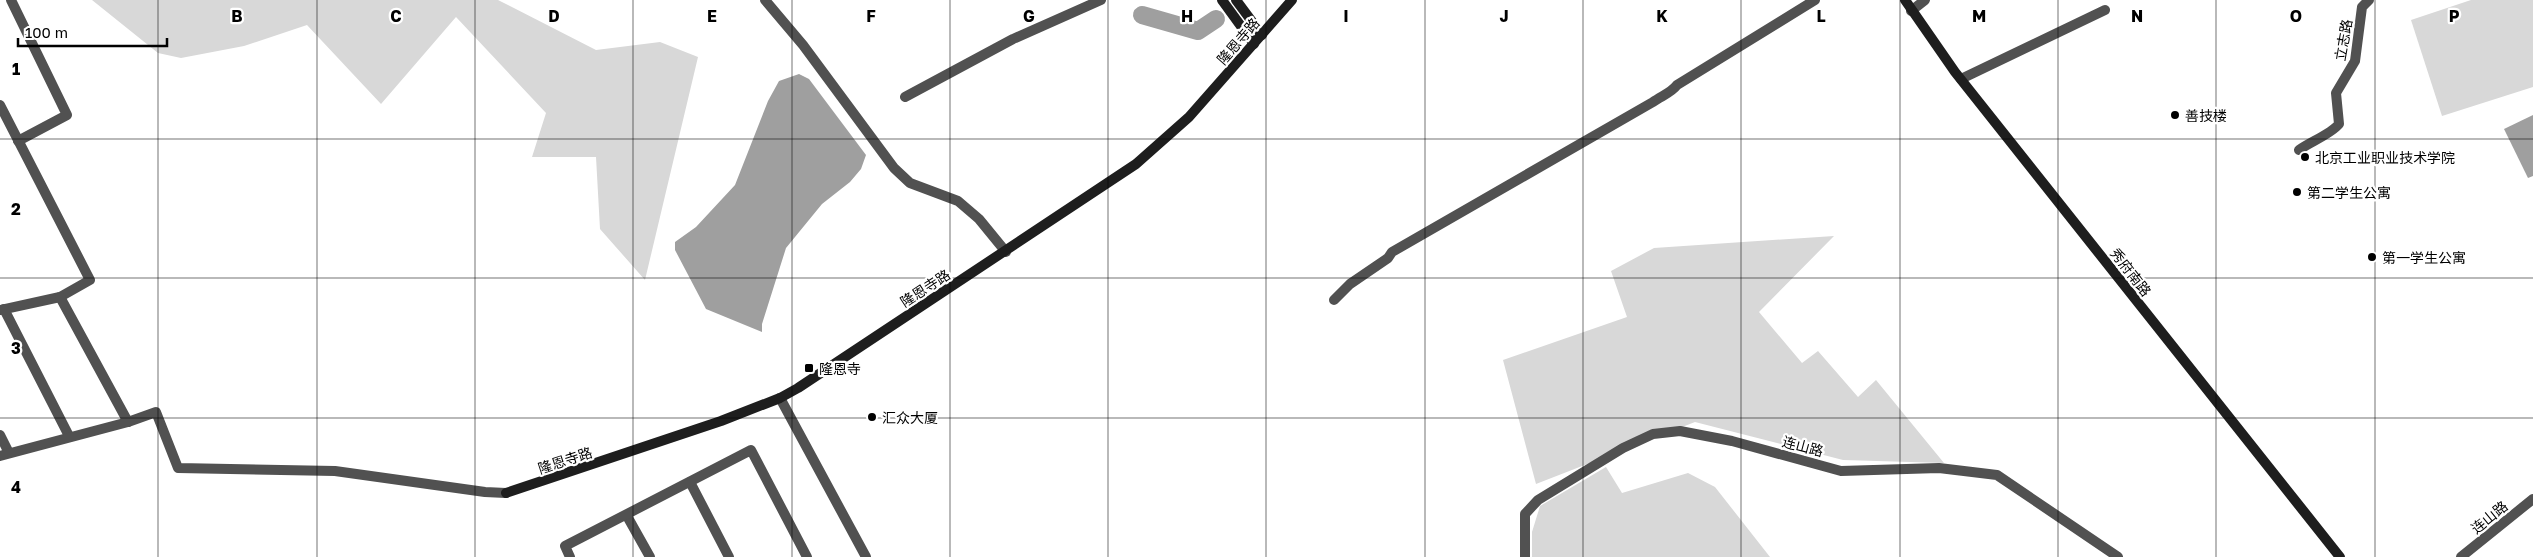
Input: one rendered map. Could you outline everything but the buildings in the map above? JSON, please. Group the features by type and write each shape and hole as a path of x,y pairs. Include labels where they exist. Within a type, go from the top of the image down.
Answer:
{"street":[{"path":"0,2 4,0"},
{"path":"11,0 67,115 18,141"},
{"path":"765,0 803,46 894,168 910,183 958,201 979,219 1006,252"},
{"path":"905,97 1013,39 1102,0"},
{"path":"1222,0 1254,44"},
{"path":"1236,0 1262,35"},
{"name":"隆恩寺路","path":"128,422 156,412 178,468 335,471 485,492 506,493 661,443 780,398 1115,179 1172,134 1292,0"},
{"path":"1334,300 1350,284 1388,258 1392,252 1653,102 1665,93 1671,92 1677,85 1815,0"},
{"name":"秀府南路","path":"1905,0 1961,80 2340,557"},
{"path":"1911,11 1925,0"},
{"name":"立志路","path":"2299,150 2339,124 2336,93 2355,62 2362,7 2369,0"},
{"path":"1961,80 2105,10"},
{"path":"0,105 90,280 60,296 2,309 69,436"},
{"path":"0,435 4,454 128,422 60,296"},
{"path":"780,398 866,557"},
{"name":"连山路","path":"1525,557 1525,514 1538,500 1630,444 1653,434 1680,431 1732,441 1841,471 1939,468 1997,475 2118,557"},
{"path":"570,557 564,546 627,516 751,450 807,557"},
{"path":"690,482 729,557"},
{"name":"连山路","path":"2461,557 2533,499"},
{"path":"627,516 650,557"}],"shaded area":[{"path":"92,0 498,0 596,50 660,42 698,57 645,280 600,229 596,157 532,157 546,113 456,17 381,104 307,25 244,46 181,58 158,53"},
{"path":"2471,0 2533,0 2533,87 2442,116 2411,20"},
{"path":"799,74 809,79 866,155 861,169 850,182 822,204 786,248 762,324 762,332 706,309 675,250 675,242 696,227 735,185 768,101 779,81"},
{"path":"2533,115 2533,176 2528,178 2504,129"},
{"path":"1834,236 1759,312 1802,363 1818,351 1858,397 1876,380 1944,463 1843,460 1695,422 1536,484 1503,360 1627,317 1611,271 1654,248"},
{"path":"1606,467 1622,493 1688,473 1715,487 1770,557 1532,557 1532,532 1540,506"}],"waterway":[{"path":"1142,15 1198,31 1216,19"}],"place":[{"name":"善技楼","path":"2175,115"},
{"name":"北京工业职业技术学院","path":"2305,157"},
{"name":"第二学生公寓","path":"2297,192"},
{"name":"第一学生公寓","path":"2372,257"},
{"name":"隆恩寺","path":"809,368"},
{"name":"汇众大厦","path":"872,417"}]}
